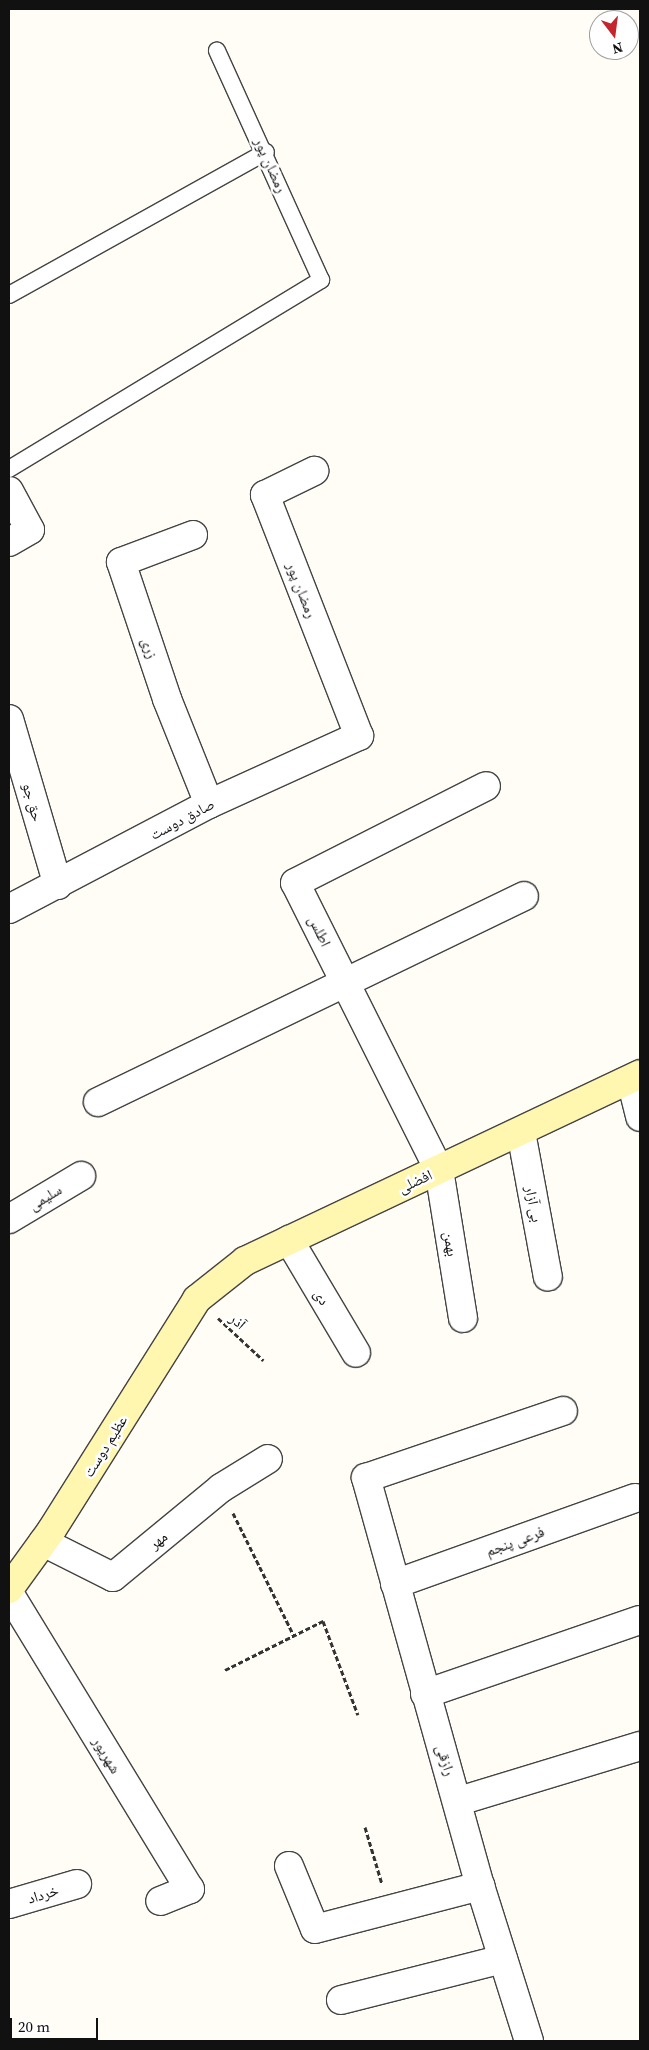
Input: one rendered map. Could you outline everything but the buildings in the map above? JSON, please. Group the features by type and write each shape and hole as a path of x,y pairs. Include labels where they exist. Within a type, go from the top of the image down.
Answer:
{"street":[{"name":"رمضان پور","path":"314,471 265,495 359,736"},
{"path":"9,491 20,536"},
{"name":"زری","path":"193,535 121,562 167,699 209,804"},
{"name":"حق جو","path":"9,719 58,886"},
{"name":"صادق دوست","path":"9,909 58,886 209,804 359,736"},
{"name":"اطلس","path":"439,1170 296,883 486,786"},
{"path":"98,1102 344,981 524,896"},
{"path":"636,1077 640,1117"},
{"name":"افضلی","path":"197,1299 245,1261 636,1077"},
{"name":"بی آزار","path":"521,1132 548,1277"},
{"name":"بهمن","path":"439,1170 463,1318"},
{"name":"سلیمی","path":"9,1219 81,1176"},
{"name":"دی","path":"289,1240 356,1353"},
{"name":"عظیم دوست","path":"9,1591 43,1542 197,1299"},
{"name":"رازقی","path":"529,2041 480,1886 459,1802 425,1694 366,1478 563,1411"},
{"name":"مهر","path":"43,1542 113,1577 221,1488 268,1460"},
{"name":"فرعی پنجم","path":"395,1584 635,1498"},
{"name":"شهریور","path":"9,1591 190,1889 160,1901"},
{"path":"425,1694 640,1620"},
{"path":"459,1802 640,1746"},
{"path":"289,1866 315,1929 480,1886"},
{"name":"خرداد","path":"9,1904 77,1884"},
{"path":"341,2000 503,1959"}],"lane":[{"name":"رمضان پور","path":"9,469 321,280 266,152 217,51"},
{"path":"9,294 266,152"}],"path":[{"name":"آذر","path":"197,1299 263,1360"},
{"path":"221,1488 294,1636"},
{"path":"225,1670 323,1621 358,1715"},
{"path":"365,1827 389,1910"}]}
